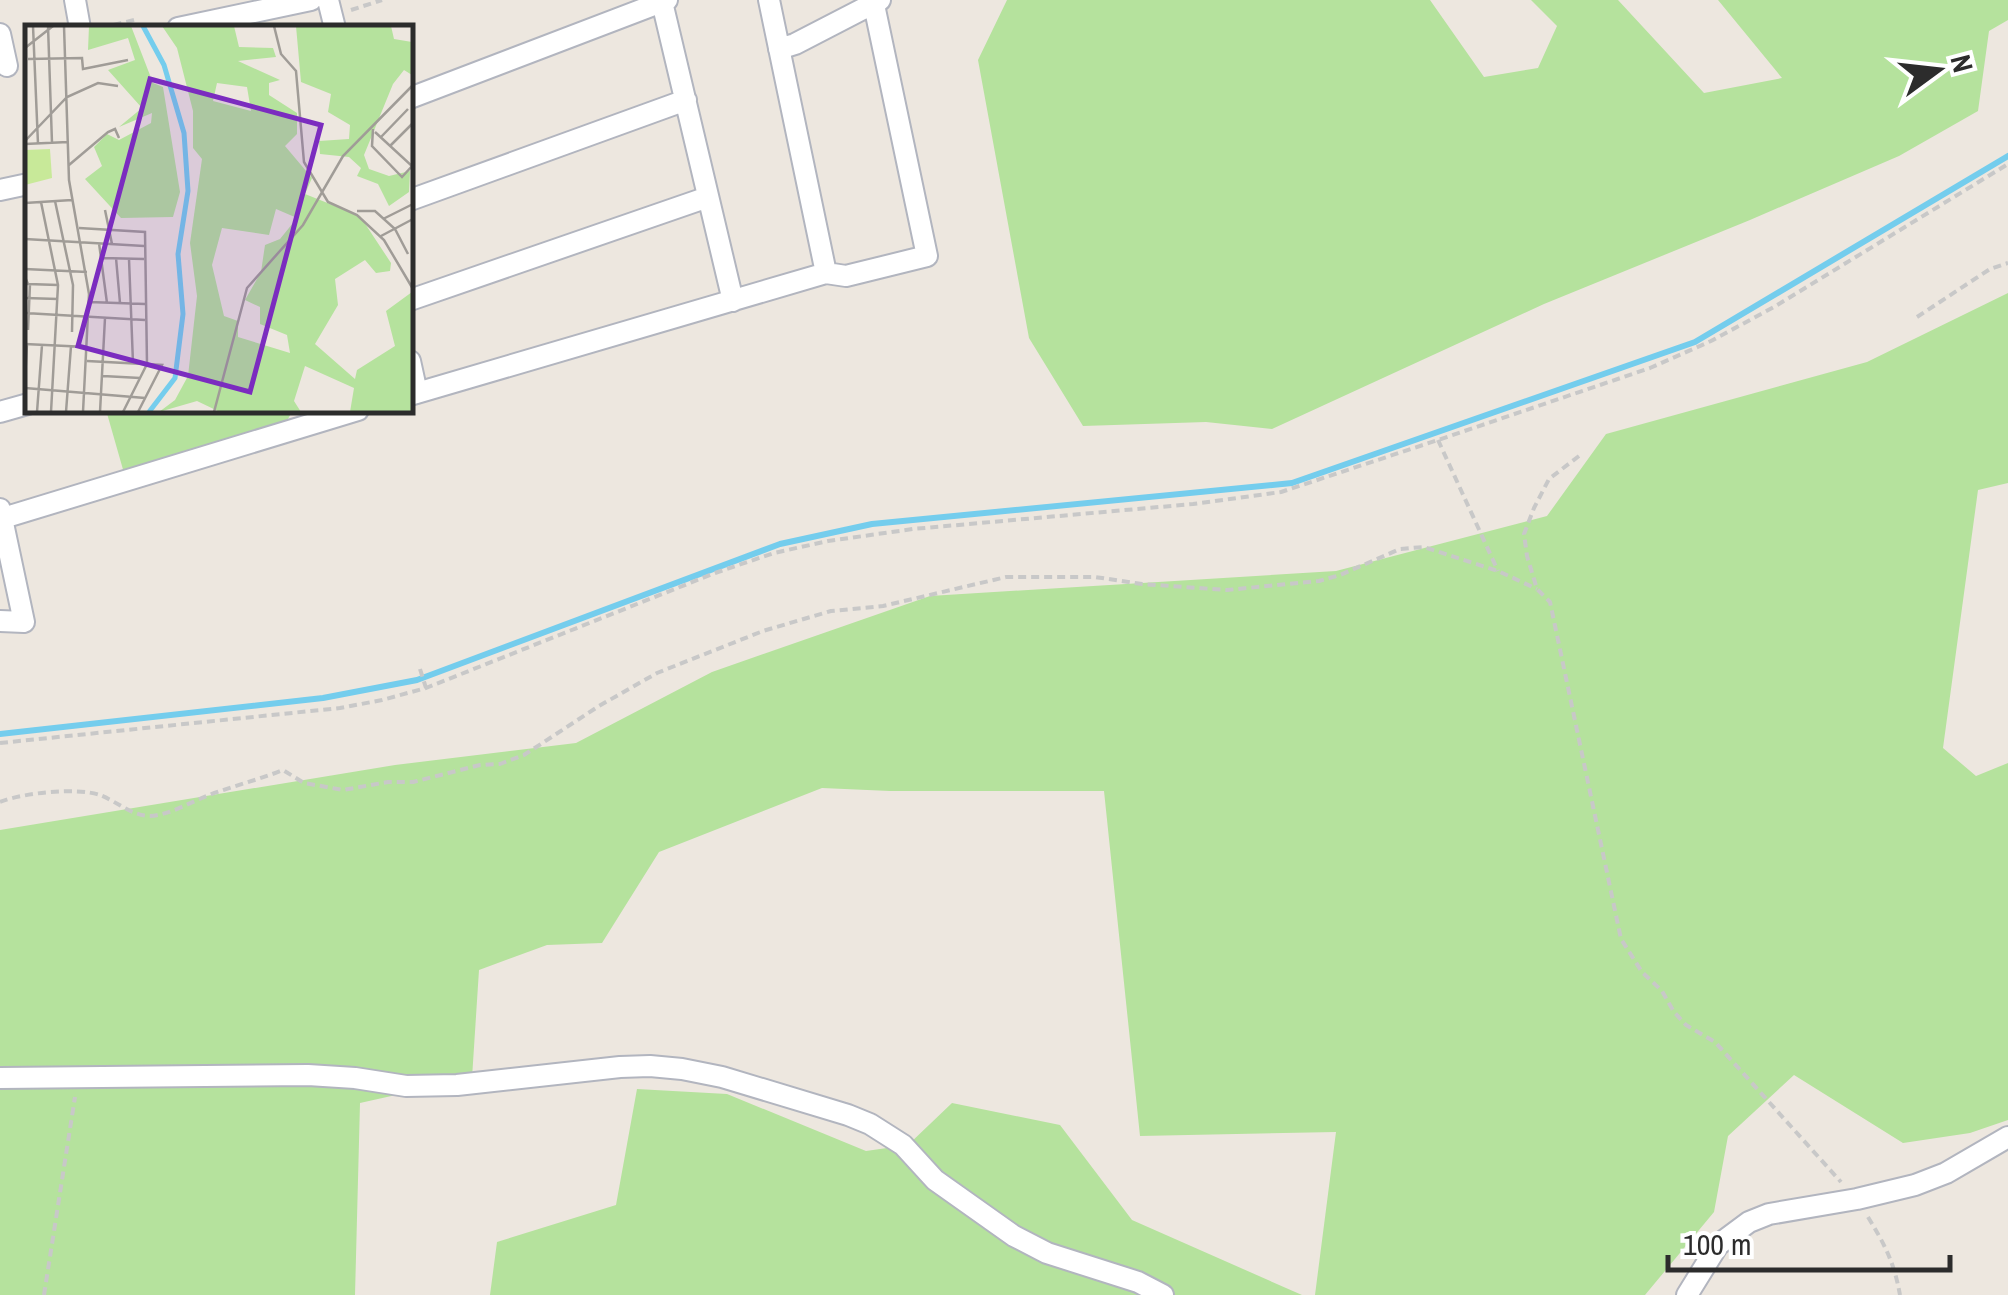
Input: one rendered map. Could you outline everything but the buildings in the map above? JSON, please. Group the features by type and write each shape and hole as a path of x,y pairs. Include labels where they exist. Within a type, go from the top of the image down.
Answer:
{"street":[{"path":"76,0 80,25"},
{"path":"188,25 220,15 311,0"},
{"path":"769,0 826,274"},
{"path":"412,97 664,1 733,301"},
{"path":"414,394 826,274 846,276 927,256 876,1 796,44 779,49"},
{"path":"0,34 11,65"},
{"path":"412,199 686,100"},
{"path":"0,190 25,185"},
{"path":"412,299 708,197"},
{"path":"0,412 25,405"},
{"path":"0,622 24,622 1,515 304,418 344,412"},
{"path":"0,1078 308,1076 406,1086 620,1067 682,1069 722,1077 870,1124 904,1145 935,1180 1014,1236 1163,1295"},
{"path":"1687,1295 1718,1245 1748,1222 1769,1214 1915,1185 1946,1173 2008,1137"}],"path":[{"path":"335,14 382,0"},
{"path":"114,25 138,19"},
{"path":"0,743 340,708 382,700 426,688 774,553 828,541 1281,492 1650,368 1711,341 1774,307 2008,164"},
{"path":"1916,317 1990,270 2008,264"},
{"path":"1438,440 1498,571"},
{"path":"1538,589 1524,534 1550,479 1578,456"},
{"path":"0,802 34,795 94,793 150,816 283,770 304,783 344,790 413,782 480,765 500,764 524,755 657,673 763,631 831,611 883,606 1006,577 1095,577 1228,590 1319,581 1400,549 1438,550 1538,589 1550,602 1621,938 1629,954 1662,990 1686,1025 1715,1042 1857,1199 1889,1251 1900,1295"},
{"path":"420,669 426,688"},
{"path":"44,1295 78,1078"}],"green space":[{"path":"1007,0 1430,0 1484,77 1538,68 1557,26 1531,0 1618,0 1704,93 1782,78 1718,0 2008,0 2008,20 1989,31 1978,111 1899,156 1544,304 1272,429 1206,422 1083,426 1029,338 978,60"},
{"path":"2008,293 2008,483 1978,490 1943,748 1976,776 2008,763 2008,1120 1970,1133 1903,1143 1794,1075 1728,1136 1714,1212 1645,1295 1315,1295 1336,1132 1140,1136 1104,791 822,788 659,852 602,943 547,945 479,970 472,1078 360,1103 355,1295 0,1295 0,830 395,765 576,743 712,672 930,596 1336,571 1547,516 1606,434 1867,362"},
{"path":"107,412 292,412 284,426 124,473"},
{"path":"637,1089 727,1094 866,1151 908,1145 952,1103 1060,1125 1132,1220 1302,1295 490,1295 497,1242 616,1205"}],"waterway":[{"path":"0,734 323,698 417,680 780,544 872,524 1292,483 1695,342 2008,156"}]}
